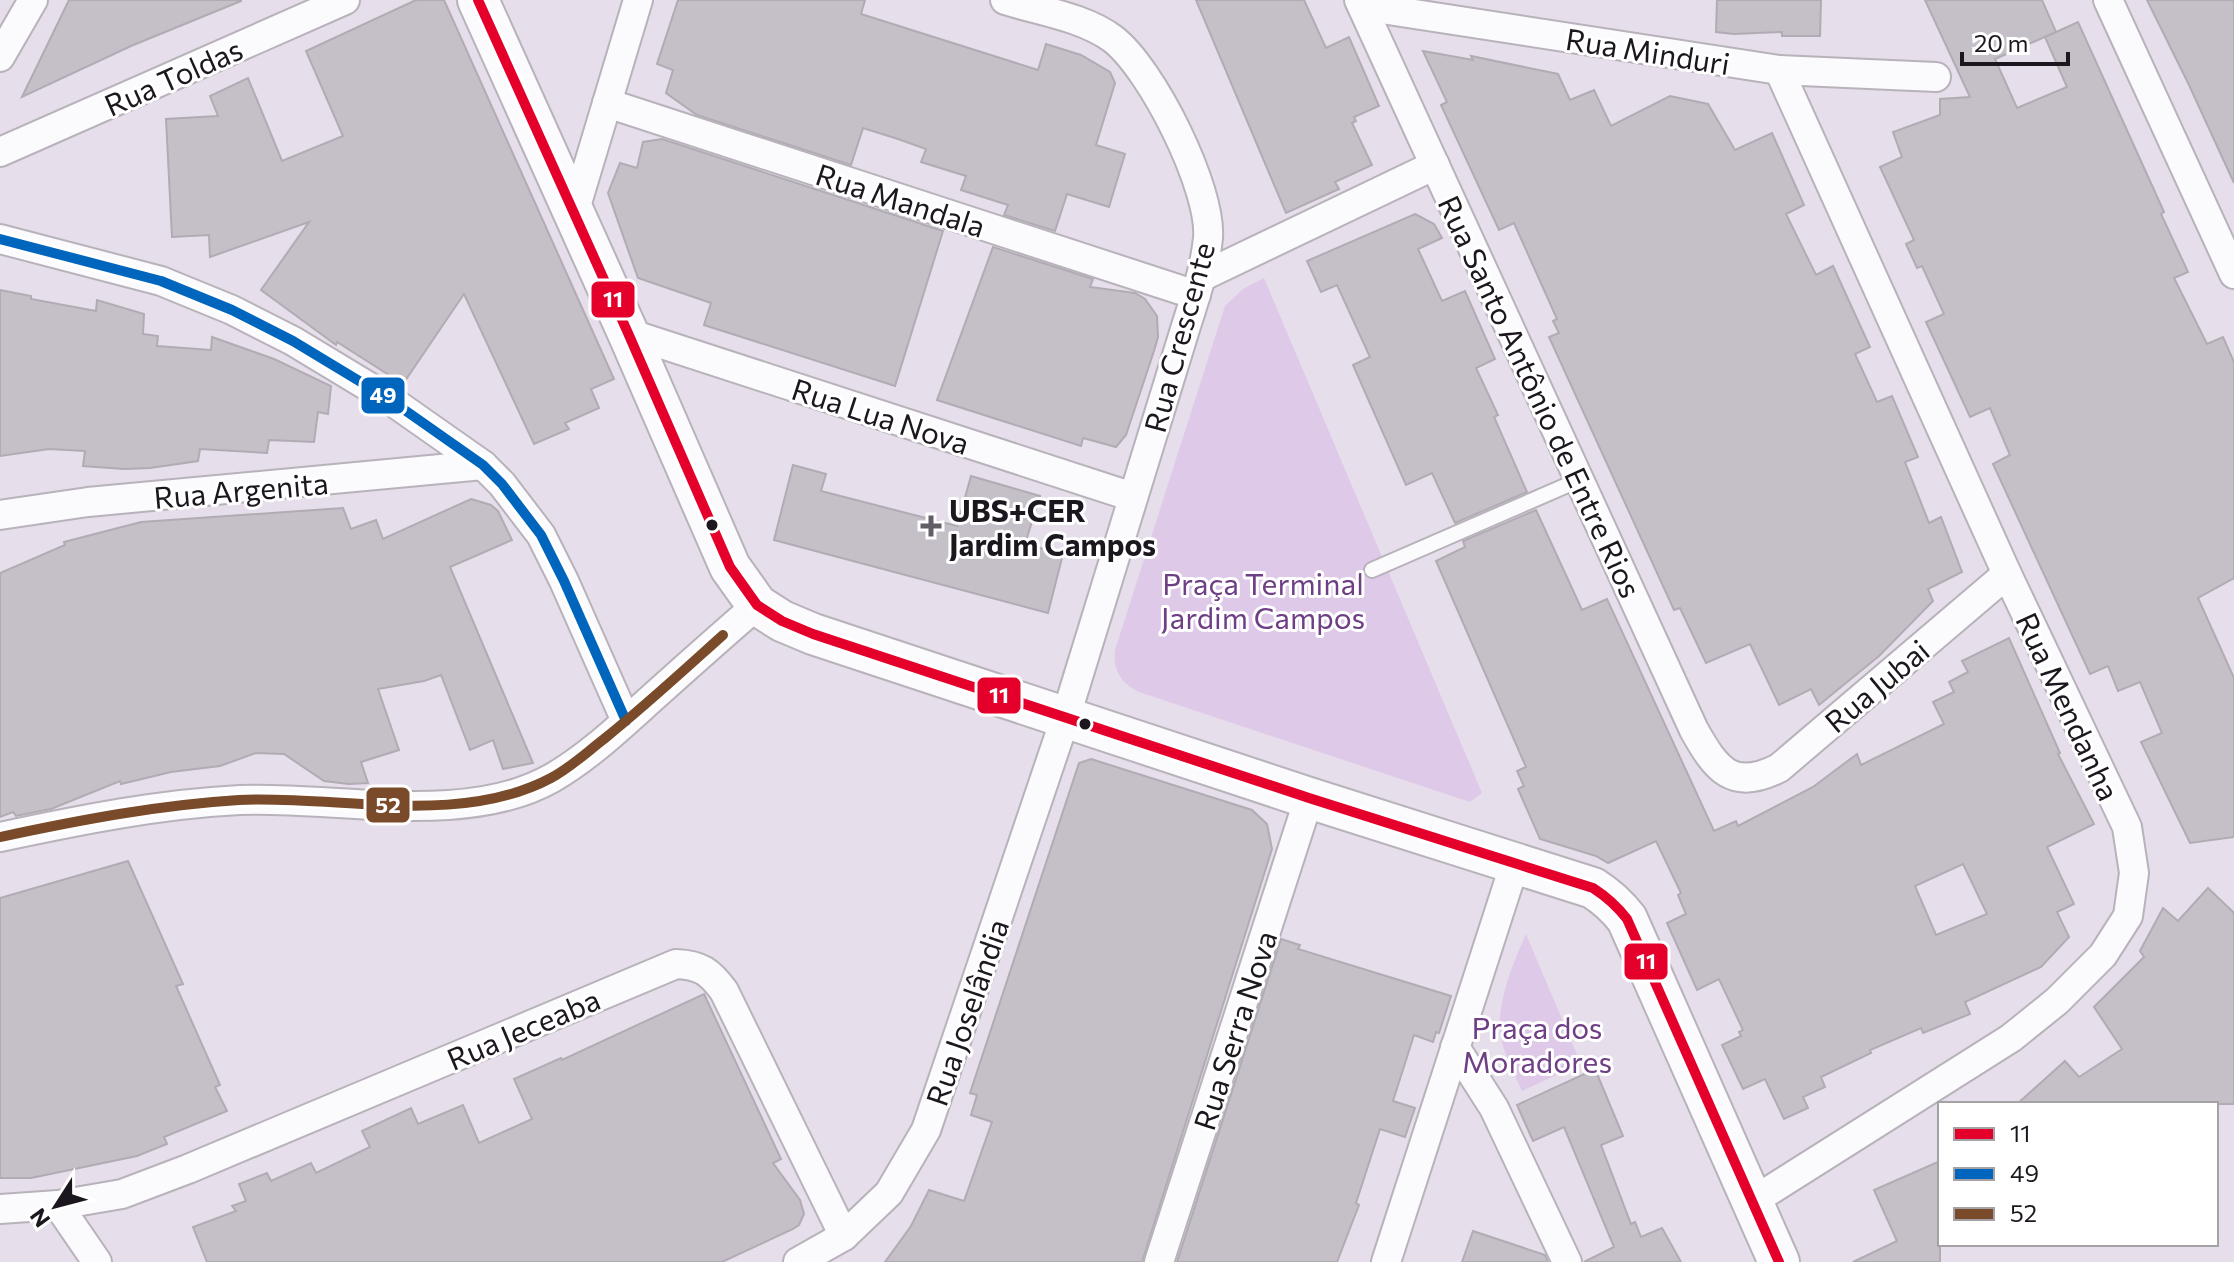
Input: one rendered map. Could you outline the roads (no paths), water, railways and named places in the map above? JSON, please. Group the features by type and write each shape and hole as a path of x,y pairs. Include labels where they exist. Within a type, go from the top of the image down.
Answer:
{"street":[{"path":"0,57 33,0"},
{"name":"Rua Toldas","path":"0,152 345,0"},
{"path":"478,0 730,567 757,605 782,621 813,634 1593,888 1615,904 1627,919 1779,1262"},
{"path":"574,213 638,0"},
{"name":"Rua Crescente","path":"1005,0 1080,23 1111,38 1134,59 1154,87 1196,176 1206,206 1208,236 1198,286 1066,716"},
{"path":"2108,0 2234,274"},
{"name":"Rua Minduri","path":"1361,3 1779,70 1936,77"},
{"name":"Rua Santo Antônio de Entre Rios","path":"1361,3 1694,730 1710,759 1726,774 1738,778"},
{"name":"Rua Mendanha","path":"1753,1201 2011,1038 2057,1001 2103,955 2128,916 2134,873 2127,827 2007,574 1779,70"},
{"name":"Rua Mandala","path":"607,103 1198,286"},
{"path":"1198,286 1435,165"},
{"path":"0,239 161,281 232,310 293,341 389,399 483,465 520,505 541,535 626,721"},
{"name":"Rua Lua Nova","path":"628,333 1133,497"},
{"name":"Rua Argenita","path":"0,515 88,502 483,465"},
{"name":"Rua Jubai","path":"1738,778 1766,774 1779,768 2007,574"},
{"path":"0,837 164,806 243,800 453,804 520,792 552,778 626,721 757,605"},
{"name":"Rua Joselândia","path":"798,1262 844,1236 889,1193 926,1130 1066,716"},
{"name":"Rua Serra Nova","path":"1159,1262 1309,798"},
{"path":"1386,1262 1515,863"},
{"name":"Rua Jeceaba","path":"0,1209 58,1205 122,1194 676,964 695,965 710,972 724,991 844,1236"},
{"path":"1455,1047 1494,1108 1567,1262"},
{"path":"58,1205 97,1262"}],"lane":[{"path":"1372,570 1579,480"}],"place":[{"name":"UBS+CER Jardim Campos","path":"931,526"}],"park label":[{"name":"Praça Terminal Jardim Campos","path":"1263,599"},
{"name":"Praça dos Moradores","path":"1537,1043"}]}
